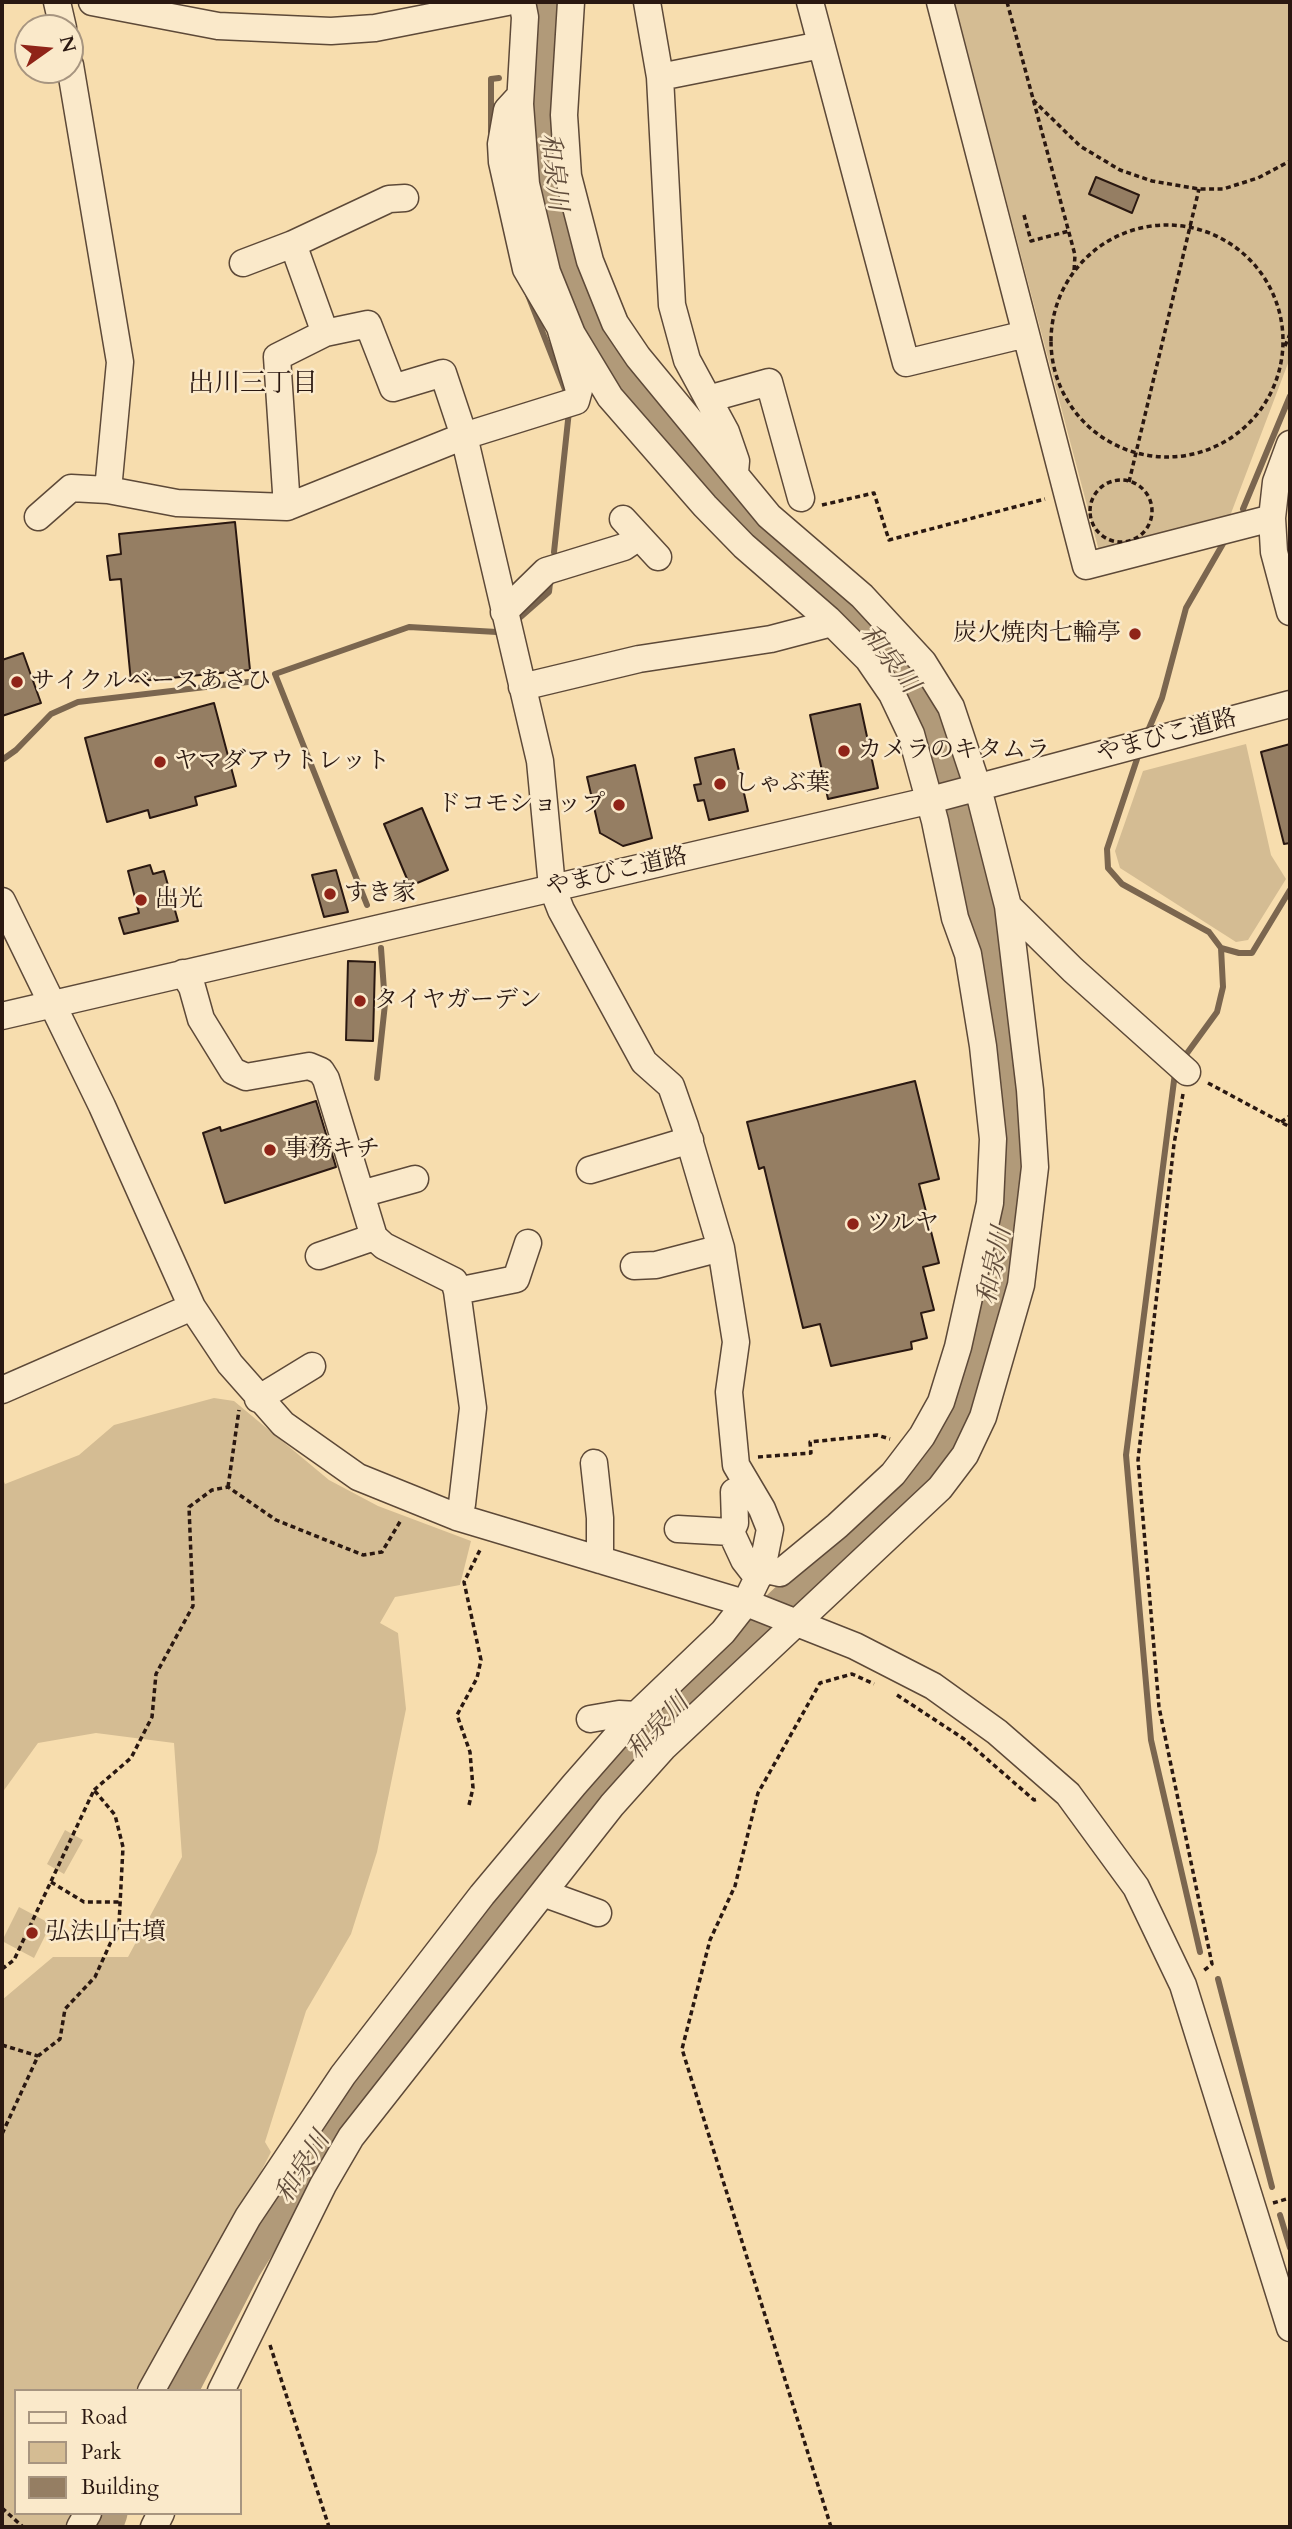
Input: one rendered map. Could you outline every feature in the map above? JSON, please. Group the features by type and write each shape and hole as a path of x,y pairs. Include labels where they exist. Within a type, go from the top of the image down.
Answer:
{"street":[{"path":"92,2 218,26 331,31 375,28 508,2"},
{"path":"522,2 525,17 521,95 507,110 501,144 502,162 526,269 610,397 642,435 744,545 832,623 868,659 892,694 911,734 931,799 955,918 968,954 983,1046 993,1139 987,1216 958,1347 941,1402 922,1436 892,1474 837,1526 780,1573 760,1573 744,1560 731,1532 735,1523 734,1492"},
{"path":"222,2389 323,2185 351,2137 612,1805 663,1748 793,1620 940,1488 964,1455 983,1417 1021,1285 1035,1167 1030,1090 1008,906 951,707 923,662 862,596 769,516 622,335 590,261 568,176 564,115 571,2"},
{"path":"647,2 660,76 672,305 687,360 726,432 736,461 735,477"},
{"path":"810,2 906,363 1026,334"},
{"path":"940,2 1086,566 1272,518"},
{"path":"660,76 821,46"},
{"path":"73,84 120,362 108,490"},
{"path":"243,263 293,244 393,193"},
{"path":"293,244 325,333"},
{"path":"152,2389 248,2217 344,2076 482,1895 637,1715 750,1605 770,1529 735,1458 729,1392 736,1342 722,1248 690,1140 671,1086 644,1062 561,910 552,887 540,761 464,436 440,363 393,388 368,324 325,333 277,357 287,507"},
{"path":"38,517 71,488 108,490 177,503 287,507 464,436 576,401 579,390 564,325"},
{"path":"708,399 769,383 793,431 807,503"},
{"path":"1290,444 1276,482 1272,518 1274,552 1290,612"},
{"path":"504,612 546,571 624,547 631,528 658,557"},
{"path":"522,687 639,659 771,639 832,623"},
{"name":"やまびこ道路","path":"2,1016 973,790 1290,704"},
{"path":"2,901 102,1106 192,1307 249,1399 358,1477 457,1517 750,1605 855,1646 933,1686 997,1732 1063,1789 1136,1888 1183,1985 1290,2328"},
{"path":"1008,906 1073,970 1187,1072"},
{"path":"183,973 192,987 201,1019 233,1071 246,1077 309,1066 321,1071 374,1237 384,1246 454,1281 473,1408 462,1504 457,1517"},
{"path":"590,1170 690,1140"},
{"path":"361,1194 415,1179"},
{"path":"319,1256 374,1237"},
{"path":"457,1291 516,1279 528,1243"},
{"path":"634,1266 656,1265 722,1248"},
{"path":"2,1391 192,1307"},
{"path":"249,1399 312,1366"},
{"path":"594,1462 600,1518 600,1560"},
{"path":"677,1530 702,1528 731,1532"},
{"path":"590,1719 619,1714 637,1715"},
{"path":"544,1893 598,1913"}],"path":[{"path":"1007,2 1075,255 1073,273"},
{"path":"1033,100 1080,146 1109,164 1152,181 1199,189 1223,189 1258,178 1290,161"},
{"path":"1129,482 1199,189"},
{"path":"1024,215 1031,241 1069,231"},
{"path":"1282,351 1279,309 1263,275 1237,247 1203,230 1165,224 1127,231 1093,250 1073,273 1053,316 1052,355 1063,392 1085,424 1117,446 1155,457 1192,455 1227,441 1256,416 1275,384 1282,351 1290,334"},
{"path":"1113,481 1129,482 1143,489 1148,497 1151,516 1143,533 1131,540 1117,542 1099,533 1093,524 1091,503 1103,486 1113,481"},
{"path":"807,503 874,493 889,540 1068,494"},
{"path":"1183,1985 1212,1964 1159,1707 1139,1460 1174,1144 1187,1072 1290,1127"},
{"path":"1281,1122 1290,1116"},
{"path":"228,1487 249,1399"},
{"path":"735,1458 811,1453 810,1442 877,1435 894,1440"},
{"path":"2,1969 13,1961 94,1790 131,1758 152,1717 156,1674 193,1606 189,1507 212,1490 228,1487 276,1520 363,1555 382,1552 405,1513"},
{"path":"469,1805 473,1788 471,1752 457,1715 477,1678 481,1660 464,1582 493,1528"},
{"path":"831,2527 682,2049 710,1940 736,1886 758,1793 820,1683 852,1674 876,1684"},
{"path":"887,1689 964,1739 1034,1800 1063,1789"},
{"path":"2,2134 38,2056 60,2039 65,2009 95,1977 119,1924 123,1847 115,1815 94,1790"},
{"path":"51,1882 84,1902 122,1902"},
{"path":"2,2045 38,2056"},
{"path":"260,2314 329,2527"},
{"path":"2,2508 23,2527"}],"green space":[{"path":"954,2 1290,2 1290,358 1230,516 1099,551"},
{"path":"1246,744 1271,855 1286,879 1248,940 1236,942 1120,868 1115,851 1143,771"},
{"path":"214,1398 234,1401 329,1480 378,1506 471,1541 460,1585 395,1597 380,1623 398,1633 406,1709 377,1852 351,1934 306,2011 265,2142 271,2152 150,2389 14,2389 14,2515 82,2515 76,2527 2,2527 2,2000 53,1957 128,1957 182,1857 174,1743 96,1733 38,1743 2,1793 2,1477 5,1484 79,1455 114,1425"},
{"path":"65,1830 83,1840 64,1874 47,1864"},
{"path":"19,1907 51,1924 34,1958 2,1941"}],"building":[{"path":"1096,177 1139,195 1132,213 1089,194"},
{"path":"235,522 250,670 131,682 121,579 110,580 107,556 121,554 119,534"},
{"name":"サイクルベースあさひ","path":"23,653 41,703 2,716 2,660"},
{"name":"ヤマダアウトレット","path":"214,703 236,786 195,797 197,805 150,818 148,810 107,822 85,738"},
{"name":"カメラのキタムラ","path":"860,704 878,788 828,799 810,715"},
{"path":"1290,744 1290,843 1284,844 1261,752"},
{"name":"しゃぶ葉","path":"734,749 748,811 709,820 704,800 698,801 694,785 701,784 695,758"},
{"name":"ドコモショップ","path":"635,765 652,838 623,846 600,833 587,777"},
{"path":"422,808 448,870 410,886 384,824"},
{"path":"150,865 153,874 164,871 178,921 124,934 119,918 139,913 128,871"},
{"name":"すき家","path":"336,870 348,912 324,917 312,875"},
{"name":"タイヤガーデン","path":"348,961 375,962 373,1041 346,1040"},
{"name":"ツルヤ","path":"915,1081 939,1179 919,1184 939,1263 923,1267 934,1310 921,1313 927,1338 911,1342 912,1349 831,1366 820,1324 803,1328 764,1167 759,1169 747,1122"},
{"name":"事務キチ","path":"316,1101 336,1167 225,1203 203,1133 220,1127 221,1131"}],"waterway":[{"name":"和泉川","path":"180,2389 243,2267 334,2120 439,1991 567,1825 704,1680 915,1481 958,1408 973,1369 1009,1208 1013,1164 1011,1105 986,973 972,869 931,727 914,689 875,638 709,482 642,403 602,347 582,304 550,193 545,151 543,78 546,2"},
{"path":"530,76 543,78"},
{"path":"491,132 491,79 499,78"},
{"path":"528,295 566,392"},
{"path":"1243,509 1290,396"},
{"path":"554,552 569,411"},
{"path":"1147,733 1162,698 1186,608 1224,542"},
{"path":"516,621 549,592 550,583"},
{"path":"367,905 275,674 409,627 497,632"},
{"path":"2,760 16,750 51,714 78,702 248,682"},
{"path":"1139,753 1107,849 1108,868 1122,884 1209,932 1221,948 1239,953 1252,953 1290,890"},
{"path":"377,1078 385,1004 381,948"},
{"path":"1185,1056 1217,1012 1223,987 1221,948"},
{"path":"1175,1073 1126,1455 1151,1740 1200,1952"},
{"path":"1218,1979 1272,2187"},
{"path":"1280,2215 1290,2248"},
{"name":"和泉川","path":"104,2527 108,2515"}],"place":[{"name":"炭火焼肉七輪亭","path":"1135,634"},
{"name":"サイクルベースあさひ","path":"17,682"},
{"name":"カメラのキタムラ","path":"844,751"},
{"name":"ヤマダアウトレット","path":"160,762"},
{"name":"しゃぶ葉","path":"720,784"},
{"name":"ドコモショップ","path":"619,805"},
{"name":"すき家","path":"330,894"},
{"name":"出光","path":"141,900"},
{"name":"タイヤガーデン","path":"360,1001"},
{"name":"事務キチ","path":"270,1150"},
{"name":"ツルヤ","path":"853,1224"},
{"name":"弘法山古墳","path":"32,1933"}],"district":[{"name":"出川三丁目","path":"253,385"}]}
